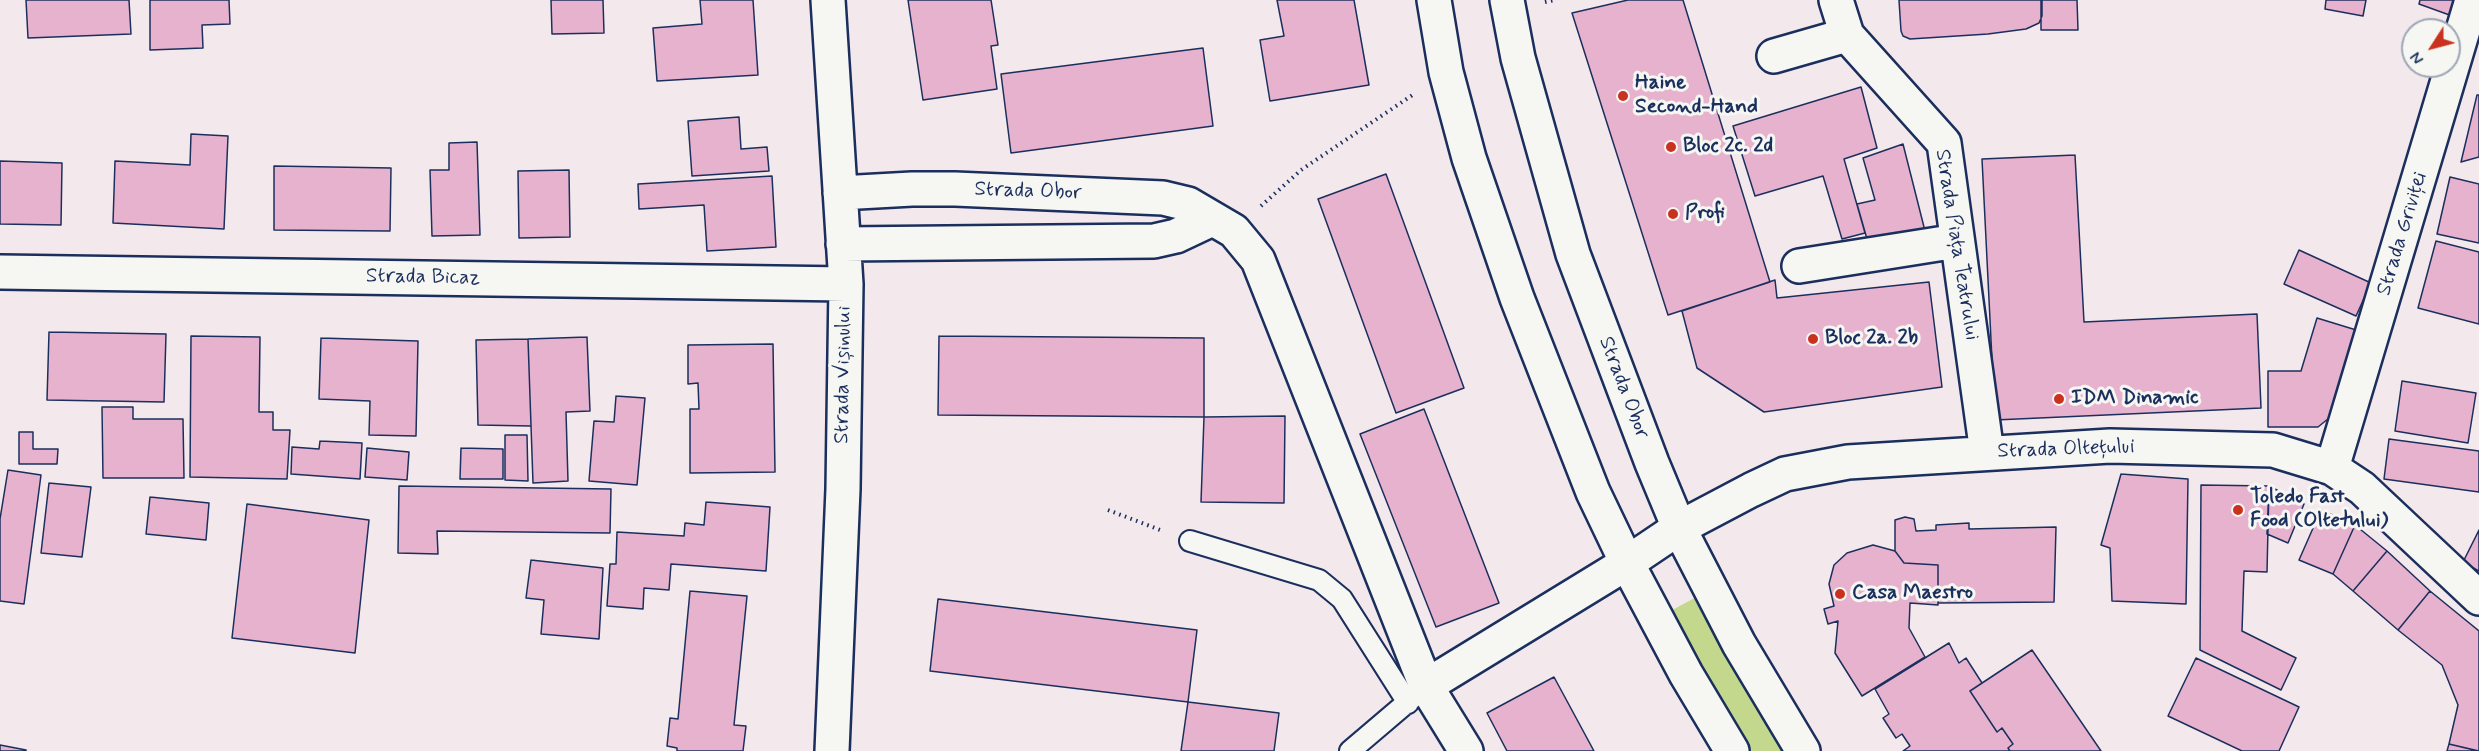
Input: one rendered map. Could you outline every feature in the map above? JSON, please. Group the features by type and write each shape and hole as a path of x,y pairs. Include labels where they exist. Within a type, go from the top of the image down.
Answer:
{"street":[{"name":"Strada Vișinului","path":"828,0 846,284 843,489 832,751"},
{"path":"1434,0 1446,72 1469,158 1517,298 1593,492 1627,563 1686,674 1732,751"},
{"name":"Strada Obor","path":"1507,0 1518,58 1573,254 1652,463 1679,528 1739,644 1803,751"},
{"name":"Strada Piața Teatrului","path":"1836,0 1847,35 1944,144 1987,453"},
{"name":"Strada Griviței","path":"2332,468 2472,0"},
{"path":"1774,56 1847,35"},
{"name":"Strada Obor","path":"840,193 955,189 1163,198 1188,204 1244,240 1258,260 1417,695 1467,751"},
{"path":"843,244 998,241 1154,242 1223,225"},
{"path":"1799,266 1957,241"},
{"name":"Strada Bicaz","path":"0,272 846,284"},
{"name":"Strada Oltețului","path":"1627,563 1679,528 1785,474 1848,462 2110,446 2273,450 2332,468 2362,488 2479,598"},
{"path":"1417,695 1627,563"}],"lane":[{"path":"1190,541 1319,580 1342,599 1417,695 1350,751"}],"path":[{"path":"1223,225 1446,72"},
{"path":"1108,510 1190,541"}],"green space":[{"path":"1702,594 1790,751 1741,751 1663,615"}],"building":[{"path":"26,0 129,0 131,34 28,38"},
{"path":"150,0 229,0 230,24 202,25 203,48 150,50"},
{"path":"551,0 603,0 604,33 552,34"},
{"path":"700,0 753,0 758,75 657,81 653,28 702,24"},
{"path":"908,0 991,0 998,45 991,46 997,89 923,100"},
{"path":"1277,0 1354,0 1369,85 1270,101 1260,40 1284,36"},
{"name":"Bloc 2c. 2d","path":"1628,0 1683,0 1770,282 1668,315 1572,13"},
{"path":"1899,0 2042,0 2042,16 2039,23 2026,29 1910,39 1903,36 1901,31"},
{"path":"2041,0 2077,0 2078,30 2041,30"},
{"path":"2326,0 2366,0 2363,16 2325,9"},
{"path":"2420,0 2461,0 2455,17 2419,4"},
{"path":"1203,48 1213,126 1011,153 1001,74"},
{"path":"1861,87 1877,148 1844,159 1865,233 1842,239 1823,176 1755,196 1733,126"},
{"path":"2477,95 2479,95 2479,157 2461,162"},
{"path":"739,117 741,149 767,147 769,171 692,176 688,121"},
{"path":"191,134 228,136 224,229 113,223 115,161 190,165"},
{"path":"477,142 480,235 432,236 430,170 449,170 449,143"},
{"path":"1903,144 1925,231 1869,246 1857,204 1875,200 1863,158"},
{"path":"2075,155 2084,322 2257,314 2261,408 1995,420 1982,159"},
{"path":"0,161 62,163 61,225 0,224"},
{"path":"274,166 391,168 390,231 274,230"},
{"path":"569,170 570,237 519,238 518,171"},
{"path":"1386,174 1464,388 1396,413 1318,199"},
{"path":"772,176 776,247 707,251 704,205 639,209 638,184"},
{"path":"2450,177 2479,184 2479,243 2437,234"},
{"path":"2436,241 2479,252 2479,324 2418,308"},
{"path":"2299,250 2371,283 2356,316 2284,284"},
{"name":"Bloc 2a. 2b","path":"1775,280 1777,298 1929,282 1942,387 1764,412 1697,368 1682,311"},
{"path":"2317,318 2366,333 2344,406 2318,427 2268,427 2268,371 2301,371"},
{"path":"49,332 166,334 164,402 47,400"},
{"path":"191,336 260,337 259,412 273,412 273,430 290,430 287,479 190,477"},
{"path":"939,336 1204,338 1204,417 938,415"},
{"path":"587,337 590,411 566,412 568,481 533,483 528,339"},
{"path":"321,338 418,341 416,436 369,435 370,401 319,399"},
{"path":"528,339 531,426 478,425 476,340"},
{"path":"773,344 775,472 690,473 690,409 699,409 698,383 688,384 688,345"},
{"path":"2402,381 2476,393 2468,443 2395,431"},
{"path":"616,396 645,398 637,485 589,481 594,421 614,422"},
{"path":"102,407 133,407 133,419 183,419 184,478 103,478"},
{"path":"1424,409 1499,603 1436,627 1360,434"},
{"path":"1285,416 1284,503 1201,502 1204,417"},
{"path":"19,432 33,432 33,449 58,449 57,464 19,464"},
{"path":"505,435 527,435 528,481 505,480"},
{"path":"2389,439 2479,451 2479,492 2384,479"},
{"path":"320,441 362,443 360,479 291,474 292,447 319,449"},
{"path":"367,448 409,452 407,480 365,477"},
{"path":"461,448 503,449 503,479 460,479"},
{"path":"8,470 41,475 24,604 0,601 0,519"},
{"path":"2121,474 2188,479 2186,604 2112,601 2110,548 2101,545"},
{"path":"49,483 91,487 82,557 41,553"},
{"path":"2201,485 2269,486 2267,572 2244,571 2242,631 2296,658 2281,690 2200,650"},
{"path":"399,486 611,489 610,533 437,531 438,554 398,553"},
{"path":"2269,486 2304,504 2288,543 2267,534"},
{"path":"150,497 209,503 206,540 146,534"},
{"path":"706,502 770,507 766,571 671,564 669,590 644,588 643,609 607,606 610,564 616,564 617,532 684,536 685,523 704,525"},
{"path":"247,504 369,520 355,653 232,638"},
{"path":"2321,510 2355,525 2333,574 2299,560"},
{"path":"1905,517 1914,519 1916,531 1936,530 1936,525 1969,523 1969,529 2056,527 2054,602 1938,603 1938,565 1904,563 1895,551 1895,520"},
{"path":"2355,525 2387,551 2353,591 2333,574"},
{"path":"2479,530 2479,571 2463,562"},
{"path":"1873,545 1895,551 1904,563 1938,565 1938,605 1910,603 1909,628 1925,657 1862,696 1835,653 1838,621 1828,624 1824,609 1834,606 1829,584 1834,565 1847,553"},
{"path":"2387,551 2430,591 2398,630 2353,591"},
{"path":"531,560 603,568 599,639 541,634 544,600 526,598"},
{"path":"690,591 747,596 734,725 746,726 743,751 677,751 677,748 667,746 670,718 678,719"},
{"path":"2430,591 2479,631 2479,751 2449,744 2458,705 2442,665 2398,630"},
{"path":"938,599 1197,630 1188,702 930,671"},
{"path":"1949,643 1959,663 1966,658 1982,683 1970,691 1997,732 2002,728 2013,744 2008,748 2010,751 1903,751 1910,746 1902,734 1896,738 1883,718 1889,714 1875,689"},
{"path":"2032,650 2101,751 2010,751 2008,748 2013,744 2002,728 1997,732 1970,691"},
{"path":"2196,658 2299,707 2279,751 2242,751 2168,716"},
{"path":"1554,677 1594,751 1507,751 1487,713"},
{"path":"1188,702 1279,713 1274,751 1181,751"},
{"path":"2449,744 2478,751 2447,751"},
{"path":"0,745 26,750 26,751 0,751"}],"place":[{"name":"Haine Second-Hand","path":"1623,96"},
{"name":"Bloc 2c. 2d","path":"1671,147"},
{"name":"Profi","path":"1673,214"},
{"name":"Bloc 2a. 2b","path":"1813,339"},
{"name":"IDM Dinamic","path":"2059,399"},
{"name":"Toledo Fast Food (Oltetului)","path":"2238,510"},
{"name":"Casa Maestro","path":"1840,594"}]}
